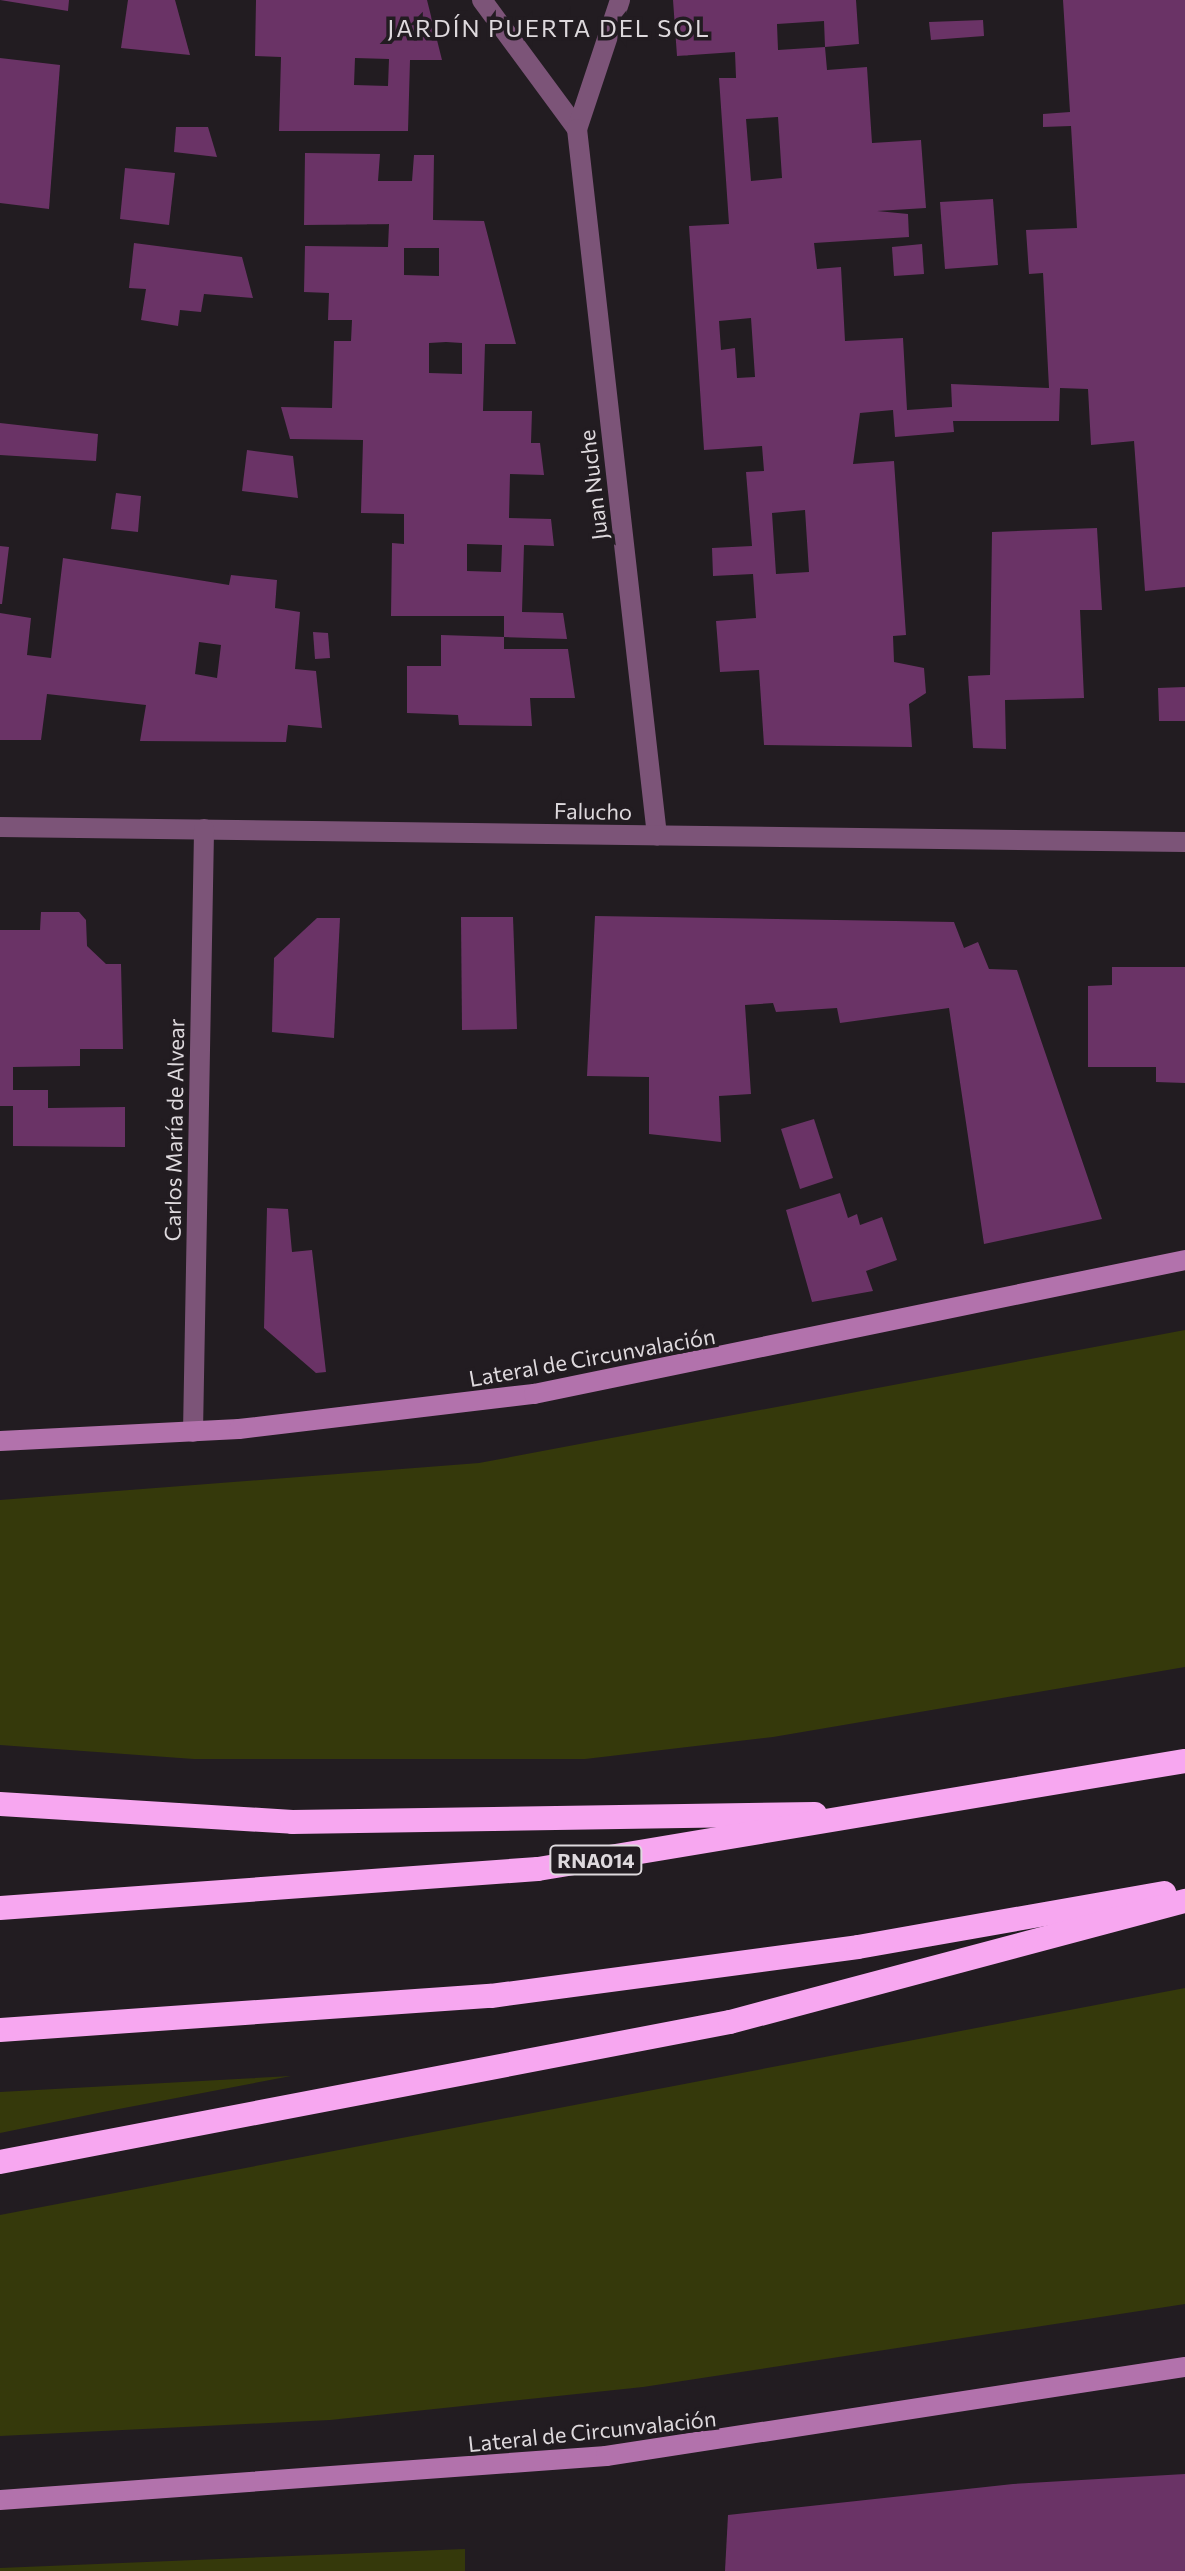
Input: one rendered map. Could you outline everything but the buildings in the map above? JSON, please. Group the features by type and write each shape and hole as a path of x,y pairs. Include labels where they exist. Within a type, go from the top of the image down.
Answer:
{"highway":[{"name":"RNA014","path":"0,1908 538,1869 917,1809 1185,1761"},
{"path":"0,1804 322,1822 917,1809"},
{"path":"0,2030 491,1996 858,1947 1185,1888"},
{"path":"0,2162 730,2022 1185,1901"}],"street":[{"name":"Juan Nuche","path":"482,0 577,129"},
{"name":"Juan Nuche","path":"620,0 577,129 657,835"},
{"name":"Falucho","path":"0,827 1185,842"},
{"name":"Carlos María de Alvear","path":"193,1432 204,829"},
{"name":"Lateral de Circunvalación","path":"0,1441 193,1432 534,1394 1185,1260"},
{"name":"Lateral de Circunvalación","path":"0,2500 606,2456 1185,2367"}],"green space":[{"path":"1185,1330 1185,1667 773,1737 585,1759 194,1759 0,1745 0,1500 479,1463"},
{"path":"1185,1988 1185,2304 643,2387 330,2420 0,2436 0,2215"},
{"path":"291,2076 103,2112 0,2133 0,2092"},
{"path":"465,2549 465,2571 0,2571 0,2568"}],"district":[{"name":"JARDÍN PUERTA DEL SOL","path":"549,28"}]}
